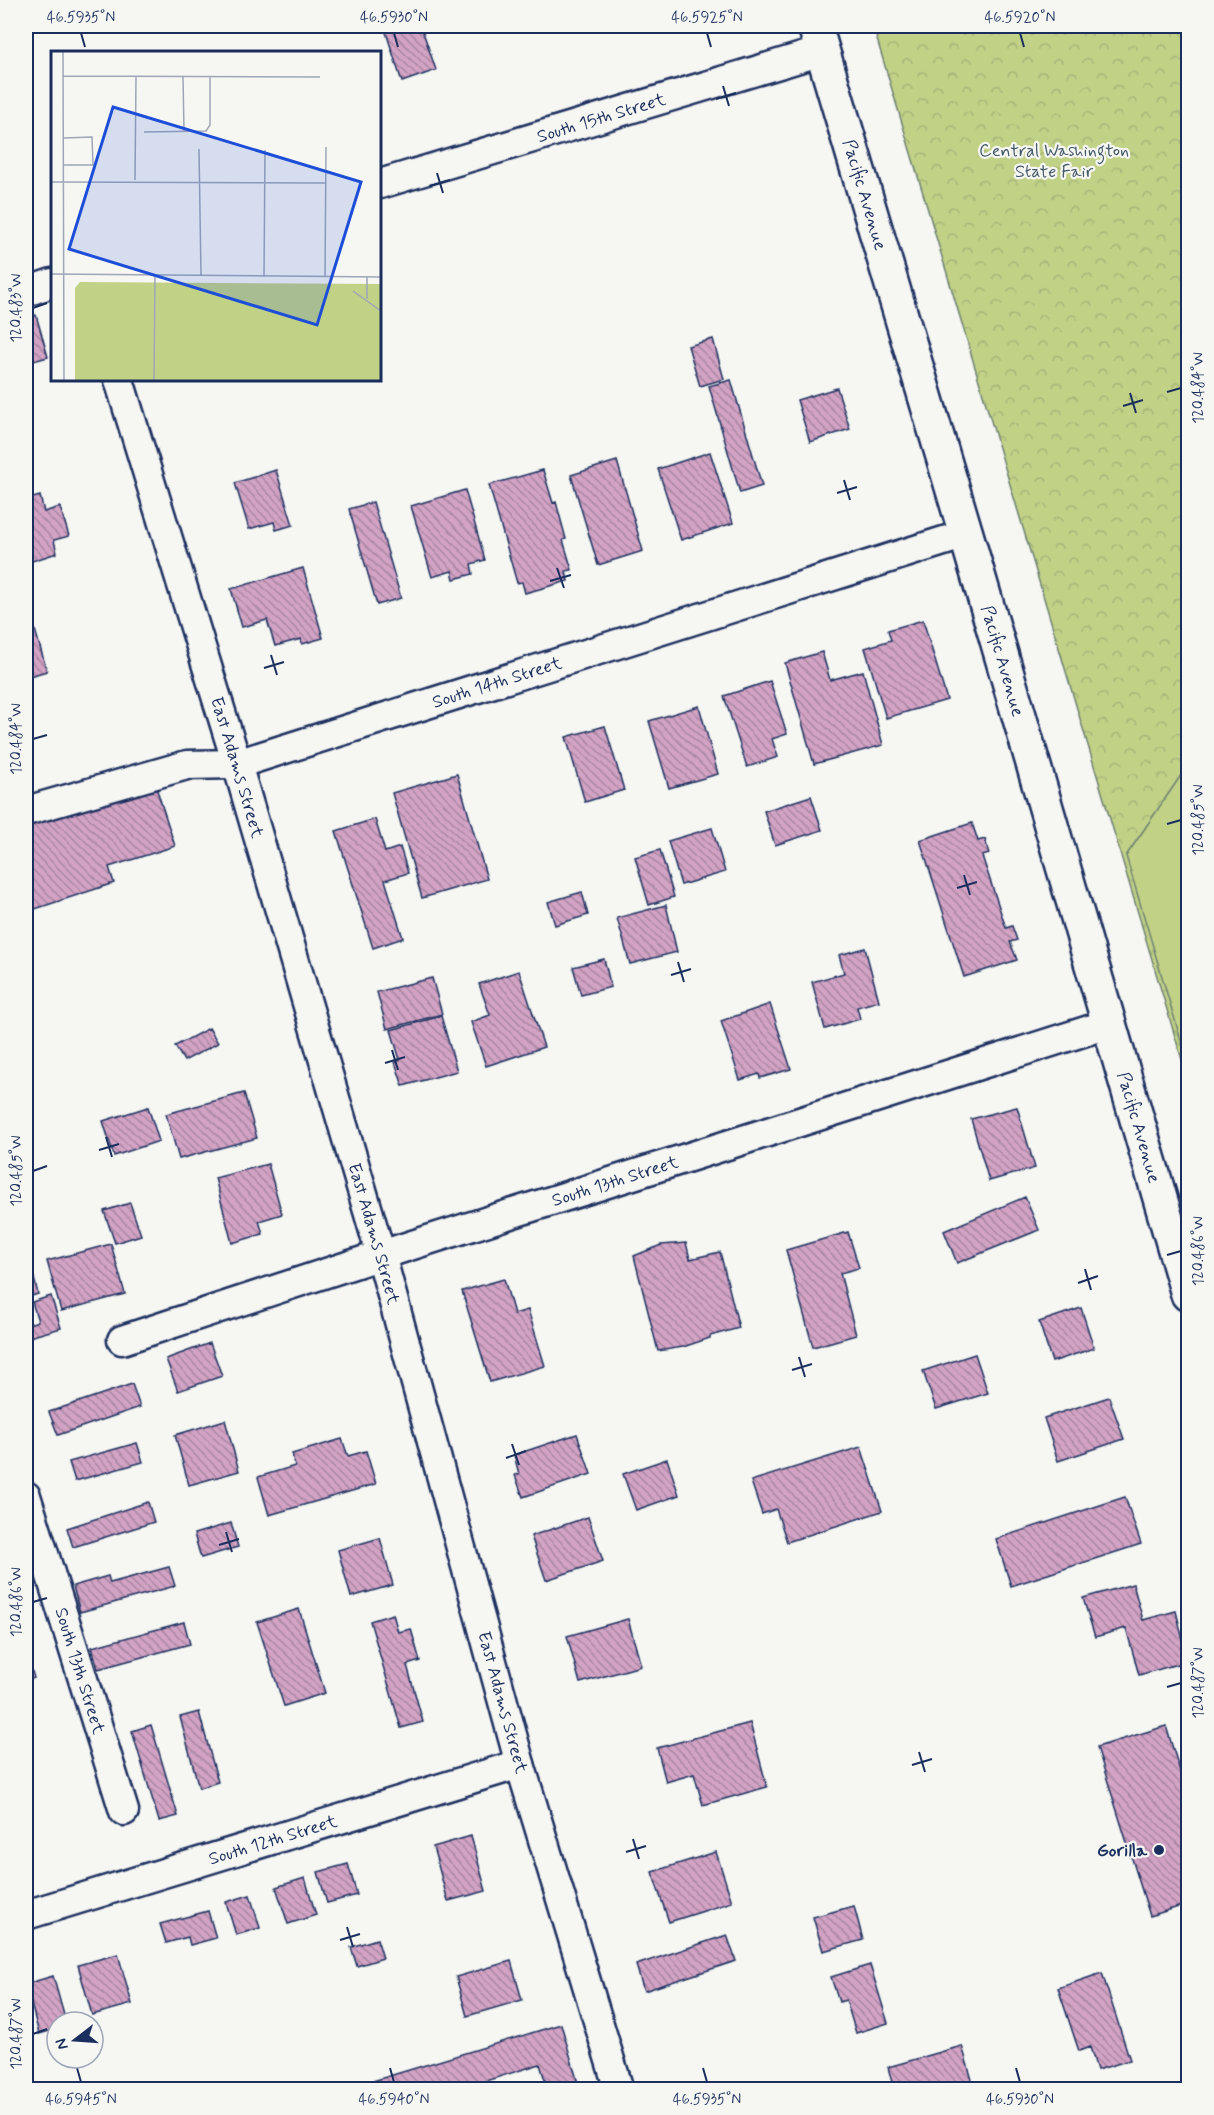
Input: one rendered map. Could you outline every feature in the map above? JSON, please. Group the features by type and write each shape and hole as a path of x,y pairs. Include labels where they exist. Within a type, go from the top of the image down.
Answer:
{"street":[{"name":"South 15th Street","path":"381,184 819,38"},
{"name":"Pacific Avenue","path":"819,38 1188,1294"},
{"path":"26,292 51,283"},
{"name":"East Adams Street","path":"119,381 237,764 381,1255 519,1764 618,2090"},
{"name":"South 14th Street","path":"26,811 187,765 237,764 966,534"},
{"name":"South 13th Street","path":"122,1340 381,1255 1108,1024"},
{"name":"South 13th Street","path":"26,1496 124,1811"},
{"name":"South 12th Street","path":"26,1915 519,1764"}],"green space":[{"name":"Central Washington State Fair","path":"873,26 1188,26 1188,1080"},
{"path":"1188,765 1188,1064 1126,856"}],"building":[{"path":"384,26 421,26 436,70 402,82"},
{"path":"36,315 48,357 26,363 26,317"},
{"path":"713,339 724,379 700,386 688,346"},
{"path":"731,380 762,486 740,493 709,386"},
{"path":"837,388 850,429 810,442 797,400"},
{"path":"710,452 733,523 681,540 658,469"},
{"path":"617,461 643,551 598,565 571,475"},
{"path":"276,470 293,525 276,530 274,522 249,529 235,483"},
{"path":"543,470 553,503 556,502 566,539 563,540 572,570 566,571 568,581 525,593 522,582 517,583 489,485"},
{"path":"465,490 485,560 471,564 473,574 454,579 452,571 432,577 411,506"},
{"path":"40,496 44,512 60,507 69,536 54,540 57,553 26,563 26,500"},
{"path":"373,502 401,598 377,605 349,509"},
{"path":"303,568 323,638 302,644 301,639 275,646 267,620 242,627 231,589"},
{"path":"923,620 947,700 886,718 865,648 891,640 888,630"},
{"path":"33,623 47,671 26,677 26,625"},
{"path":"822,652 830,680 863,671 883,745 814,764 785,663"},
{"path":"770,681 787,734 772,739 778,757 747,767 724,696"},
{"path":"699,706 718,774 669,788 649,721"},
{"path":"605,726 624,790 585,802 566,737"},
{"path":"457,774 487,879 422,898 392,793"},
{"path":"155,784 175,846 109,867 114,883 26,912 26,826"},
{"path":"811,796 822,830 775,845 764,811"},
{"path":"375,819 385,852 400,847 408,873 385,880 403,938 373,948 336,831"},
{"path":"972,823 978,841 985,839 989,854 982,856 1006,928 1012,926 1017,940 1010,942 1017,960 964,977 920,840"},
{"path":"712,828 725,872 681,885 668,841"},
{"path":"660,850 674,897 649,905 635,857"},
{"path":"582,892 588,915 555,925 548,902"},
{"path":"666,905 677,952 630,964 617,918"},
{"path":"865,948 879,1001 857,1007 860,1019 825,1029 812,982 844,973 839,955"},
{"path":"604,959 611,987 581,995 573,967"},
{"path":"519,971 544,1047 486,1066 471,1022 490,1015 479,984"},
{"path":"432,978 442,1014 387,1029 377,992"},
{"path":"770,1004 791,1069 760,1078 759,1074 740,1080 721,1021"},
{"path":"441,1016 457,1071 403,1086 395,1062 400,1060 391,1030"},
{"path":"209,1028 218,1043 184,1061 175,1046"},
{"path":"244,1093 257,1138 179,1159 166,1114"},
{"path":"148,1107 159,1141 114,1156 103,1121"},
{"path":"1017,1107 1035,1168 989,1181 971,1119"},
{"path":"268,1164 282,1214 259,1221 263,1234 232,1243 215,1178"},
{"path":"1025,1197 1039,1230 957,1263 944,1231"},
{"path":"130,1203 141,1235 115,1243 104,1211"},
{"path":"848,1232 859,1268 840,1273 856,1335 813,1347 786,1250"},
{"path":"686,1243 690,1259 720,1252 739,1328 683,1347 658,1351 634,1256 661,1245"},
{"path":"111,1244 125,1294 61,1311 47,1261"},
{"path":"30,1262 38,1294 26,1298 26,1263"},
{"path":"504,1279 514,1314 528,1310 545,1366 490,1382 462,1291"},
{"path":"51,1296 61,1328 26,1338 26,1325 38,1321 32,1302"},
{"path":"1081,1308 1094,1348 1052,1362 1039,1322"},
{"path":"210,1343 222,1376 178,1391 166,1359"},
{"path":"975,1354 988,1393 936,1409 923,1371"},
{"path":"132,1384 140,1407 58,1435 49,1412"},
{"path":"1109,1397 1124,1439 1058,1461 1044,1418"},
{"path":"225,1420 239,1471 189,1485 175,1435"},
{"path":"577,1434 591,1474 523,1497 515,1475 519,1474 514,1455"},
{"path":"342,1439 348,1456 366,1451 376,1484 269,1515 258,1477 295,1466 292,1454"},
{"path":"137,1443 143,1462 75,1481 69,1462"},
{"path":"861,1447 882,1511 787,1542 776,1509 762,1514 751,1481"},
{"path":"667,1459 679,1495 636,1510 623,1474"},
{"path":"1125,1497 1141,1544 1011,1586 996,1539"},
{"path":"148,1502 154,1522 73,1547 67,1528"},
{"path":"588,1517 603,1561 546,1580 531,1536"},
{"path":"231,1523 238,1547 201,1558 194,1534"},
{"path":"380,1538 393,1585 351,1597 338,1550"},
{"path":"169,1567 175,1586 80,1612 73,1586 108,1576 110,1583"},
{"path":"1133,1584 1143,1620 1176,1611 1188,1661 1139,1675 1126,1628 1095,1637 1083,1598"},
{"path":"299,1609 325,1693 284,1706 257,1622"},
{"path":"393,1614 398,1632 411,1629 420,1661 407,1665 423,1722 401,1728 370,1621"},
{"path":"628,1619 641,1666 580,1683 567,1636"},
{"path":"184,1622 190,1644 98,1669 92,1647"},
{"path":"26,1651 34,1678 26,1681"},
{"path":"199,1712 218,1782 199,1788 180,1717"},
{"path":"750,1723 767,1787 703,1805 694,1774 666,1782 657,1748"},
{"path":"151,1725 178,1816 159,1821 132,1731"},
{"name":"Gorilla","path":"1166,1726 1188,1797 1188,1904 1150,1916 1097,1747"},
{"path":"471,1836 486,1891 448,1901 433,1847"},
{"path":"716,1852 732,1902 669,1922 652,1872"},
{"path":"348,1864 357,1895 327,1903 318,1872"},
{"path":"305,1878 316,1915 288,1924 276,1887"},
{"path":"250,1895 260,1928 236,1935 226,1902"},
{"path":"854,1906 863,1940 823,1951 813,1917"},
{"path":"208,1911 216,1938 190,1945 188,1937 166,1943 160,1924"},
{"path":"727,1935 736,1961 644,1991 636,1965"},
{"path":"377,1939 383,1958 357,1966 351,1947"},
{"path":"118,1954 132,2004 105,2011 91,2010 78,1965"},
{"path":"511,1961 522,2000 467,2016 456,1977"},
{"path":"870,1965 888,2023 856,2033 846,2000 839,2002 831,1977"},
{"path":"1102,1973 1130,2060 1097,2070 1090,2047 1079,2051 1058,1988"},
{"path":"53,1976 63,2010 45,2010 45,2032 39,2034 26,1984"},
{"path":"561,2024 580,2090 548,2090 540,2064 457,2090 343,2090"},
{"path":"962,2046 975,2090 894,2090 888,2067"}],"place":[{"name":"Gorilla","path":"1159,1850"}]}
